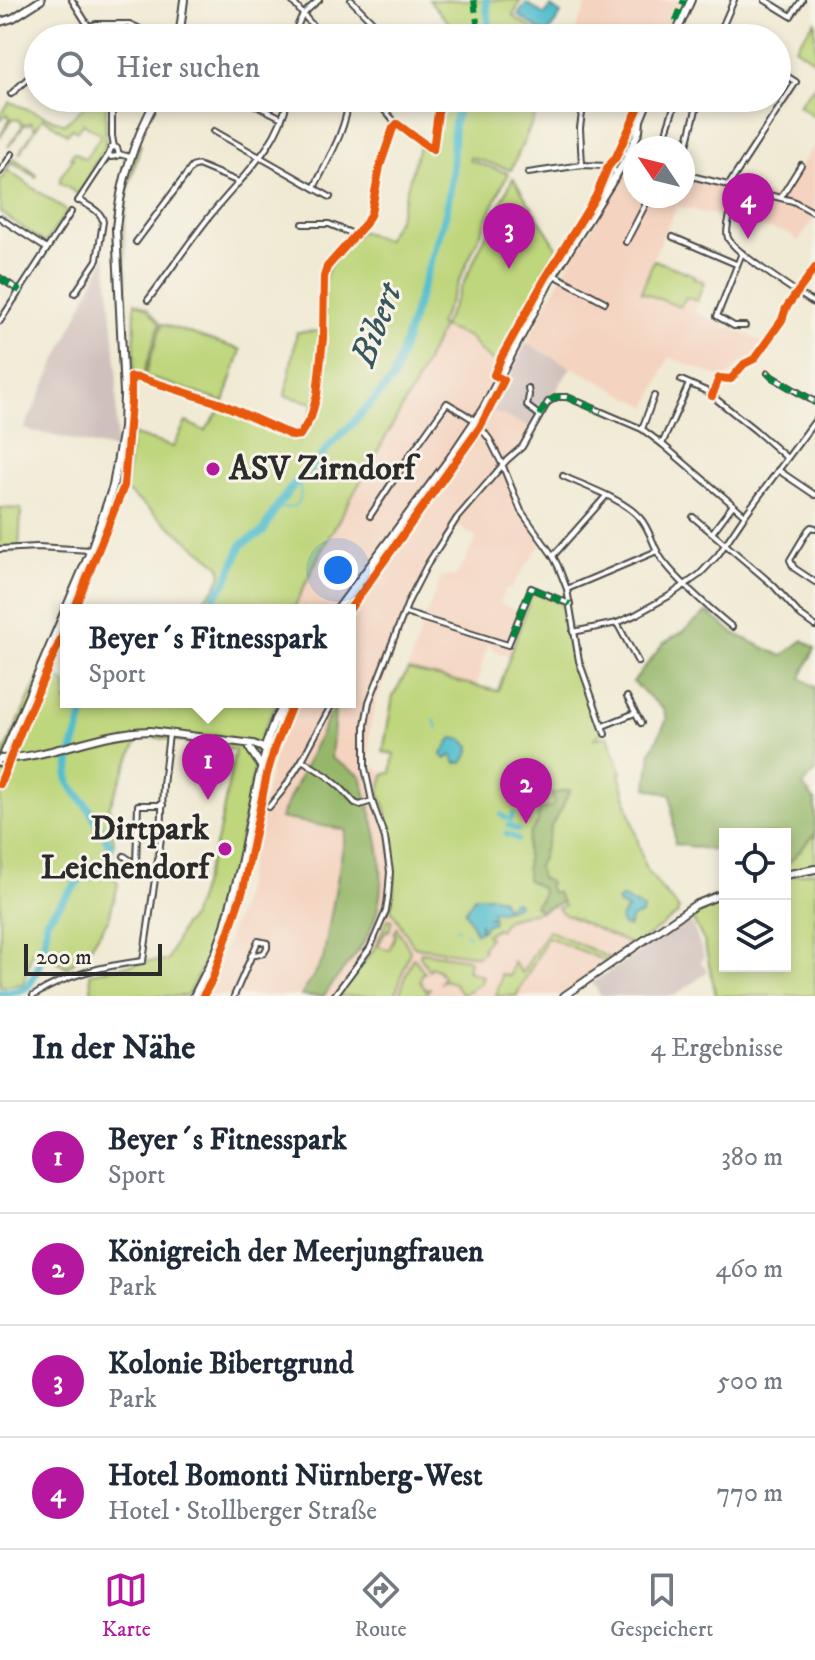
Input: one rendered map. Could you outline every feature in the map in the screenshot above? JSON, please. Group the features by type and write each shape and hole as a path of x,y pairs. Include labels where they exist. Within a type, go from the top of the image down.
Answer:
{"street":[{"path":"0,22 24,12 41,0"},
{"path":"72,0 88,24"},
{"path":"181,24 184,0"},
{"path":"291,0 311,24"},
{"path":"298,24 302,14 319,0"},
{"path":"351,0 374,24"},
{"path":"680,24 691,0"},
{"path":"724,24 734,0"},
{"path":"765,0 791,16 802,0"},
{"path":"97,24 130,24"},
{"path":"11,94 24,82"},
{"path":"112,112 112,136 119,154"},
{"path":"68,604 113,486 123,428 124,379 116,228 123,181 149,112"},
{"path":"270,112 282,118"},
{"path":"148,300 214,212 260,159 284,112"},
{"path":"313,189 336,145 347,112"},
{"path":"303,224 329,224 356,235 371,213 380,166 397,124 387,112"},
{"path":"582,112 582,165"},
{"path":"637,136 643,112"},
{"path":"667,129 672,112"},
{"path":"689,136 695,112"},
{"path":"728,186 776,112"},
{"path":"214,131 330,197"},
{"path":"75,293 97,260 103,222 99,212 78,201 114,147"},
{"path":"0,172 12,154"},
{"path":"109,154 130,157"},
{"path":"341,604 476,421 554,275 601,198 605,184 623,161"},
{"path":"136,242 192,167 198,165 239,182"},
{"path":"528,173 582,165 606,166 615,171"},
{"path":"781,197 801,165"},
{"path":"695,177 781,197 815,213"},
{"path":"739,189 727,232 731,243 815,304"},
{"path":"626,242 644,208"},
{"path":"0,321 71,212"},
{"path":"0,218 47,249"},
{"path":"673,237 736,264"},
{"path":"742,253 717,316 734,326 745,326"},
{"path":"554,275 605,302"},
{"path":"0,278 20,291"},
{"path":"768,373 815,402"},
{"path":"681,380 706,391 787,458"},
{"path":"662,444 689,384"},
{"path":"528,388 527,406 539,415"},
{"path":"642,429 654,396"},
{"path":"334,996 370,948 386,911 390,872 385,838 365,768 365,725 369,702 409,600 427,565 457,518 502,464 525,442 552,398 565,397 642,429 745,515"},
{"path":"370,516 447,403 476,421 490,440 521,511 553,556 567,589 579,661 605,734"},
{"path":"573,632 617,623 649,608 711,563 815,421"},
{"path":"778,470 815,495"},
{"path":"563,476 621,503 642,519 663,561 707,607 732,627"},
{"path":"553,556 606,496"},
{"path":"712,533 733,505"},
{"path":"693,517 815,626"},
{"path":"815,528 808,530 790,560 794,568 815,582"},
{"path":"0,549 37,547 91,550"},
{"path":"567,589 657,551"},
{"path":"405,613 508,645 531,588 570,604"},
{"path":"0,761 60,622"},
{"path":"617,623 638,662"},
{"path":"627,697 641,723"},
{"path":"194,996 225,926 266,744 281,708"},
{"path":"266,751 272,746 283,708"},
{"path":"269,807 302,760 330,708"},
{"path":"603,726 635,713"},
{"path":"251,746 271,729"},
{"path":"0,761 35,756 102,736 150,731 238,743 266,751"},
{"path":"33,996 71,976 116,964 143,961 157,873 169,734"},
{"path":"251,746 261,768"},
{"path":"302,760 341,788 355,803 360,805 372,801"},
{"path":"136,864 138,805 163,805"},
{"path":"124,856 157,873"},
{"path":"791,874 815,869"},
{"path":"564,996 685,912 719,895"},
{"path":"234,996 251,956"}],"shaded area":[{"path":"589,0 682,0 672,24 578,24"},
{"path":"815,143 815,217 798,242 790,234 685,208 695,208 695,178 780,198"},
{"path":"623,173 623,208 676,208 653,258 706,279 694,312 763,342 752,358 742,362 725,379 669,357 648,407 526,343 564,272"},
{"path":"106,255 117,370 116,450 24,429"},
{"path":"442,326 469,337 497,365 479,405 534,428 508,471 520,505 542,542 510,590 505,589 500,604 524,613 510,655 497,652 488,643 476,686 408,670 442,576 456,576 477,538 457,526 433,564 407,618 370,726 369,765 385,773 379,792 386,809 395,883 391,909 417,947 426,949 473,956 482,948 485,935 499,929 507,919 562,902 562,913 634,946 559,996 324,996 364,943 375,922 331,758 337,708 356,708 356,604 296,604 321,551 414,387"},
{"path":"526,343 571,367 534,428 493,412"},
{"path":"289,708 333,708 280,817 346,830 323,960 301,996 204,996 214,979 241,902 273,761"},
{"path":"690,919 704,956 701,962 708,972 674,996 601,996 592,983"}],"green space":[{"path":"429,0 521,0 513,16 525,24 450,24"},
{"path":"815,21 815,61 795,47"},
{"path":"815,85 815,117 798,105"},
{"path":"10,102 24,108 24,112 35,112 65,124 78,112 106,112 105,149 92,167 80,193 60,183 60,177 73,159 74,152 85,159 101,135 83,123 77,131 72,128 67,134 43,118 19,154 35,129 31,122 25,124 8,147 23,125 19,120 12,119 0,137 10,119 7,114 0,120 0,115"},
{"path":"437,112 537,112 511,170 470,157 469,160 508,173 439,325 443,326 513,178 560,252 497,365 469,337 442,327 414,387 321,551 296,604 199,604 215,588 222,574 220,566 125,490 132,434 173,447 186,422 205,431 223,406 300,441 314,403 285,396 297,332 324,331 324,281 330,266 360,231 385,240 398,219 420,143 432,151"},
{"path":"139,143 128,190 124,230 128,398 122,236 126,191"},
{"path":"14,158 36,177 12,162 7,170 67,211 45,243 0,212 0,180 5,177 4,172"},
{"path":"654,260 704,282 697,301 686,297 680,307 641,292"},
{"path":"135,302 147,308 160,323 143,376 134,375"},
{"path":"162,324 241,350 224,402 145,376"},
{"path":"0,508 21,509 19,550 0,552"},
{"path":"532,592 566,605 572,656 602,732 593,739 608,736 622,773 619,773 645,867 679,909 678,914 634,946 562,913 558,908 564,906 561,902 507,919 499,930 496,928 486,935 489,938 478,956 417,947 391,909 395,883 386,809 379,792 385,773 391,773 394,754 383,752 393,696 408,670 498,691"},
{"path":"707,612 735,634 782,656 803,640 815,648 801,678 815,687 815,771 803,786 815,801 815,834 791,860 791,828 719,828 719,851 675,844 671,795 647,788 651,752 667,719 663,709 633,682 664,643"},
{"path":"42,670 60,680 60,708 274,708 261,736 235,867 208,956 187,996 92,996 90,973 149,961 167,961 183,925 191,918 200,892 219,832 235,750 140,735 109,807 114,843 109,866 118,884 109,918 88,951 67,967 33,949 23,984 0,987 0,768"},
{"path":"335,708 331,758 361,776 377,838 381,879 380,899 365,940 324,996 301,996 323,960 346,830 280,818"},
{"path":"570,790 552,824 538,866 540,877 550,883 551,892 556,892 562,902 540,911 534,905 543,892 527,880 527,842 538,823 540,810 552,807 551,794"},
{"path":"815,834 815,866 791,871 791,860"},
{"path":"815,871 815,996 716,996 704,941 689,912 719,897 719,972 791,972 791,876"},
{"path":"388,919 392,920 389,931 386,930 378,946 389,950 397,928 410,950 395,996 337,996 373,951"},
{"path":"548,930 612,959 607,962 548,937 516,996 496,996 500,974 510,976 513,962 522,973"},
{"path":"421,952 467,959 467,971 483,976 481,983 462,995 454,983 441,982 443,977 438,970 431,967 429,971 420,956"},
{"path":"412,959 425,973 422,973 420,981 425,989 431,988 426,996 399,996"}],"water":[{"path":"526,3 545,15 551,7 561,14 554,24 531,24 518,15"},
{"path":"453,738 463,740 470,746 463,763 456,763 451,755 446,759 441,755"},
{"path":"475,896 501,898 505,907 514,901 518,905 492,911 493,922 476,933 465,911"},
{"path":"622,897 643,909 642,914 632,918 628,927 623,926 620,920 627,909 617,901"}],"waterway":[{"name":"Bibert","path":"486,0 489,24"},
{"name":"Bibert","path":"209,604 228,578 242,544 263,532 298,479 315,466 329,446 393,379 446,213 452,177 454,122 458,112"},
{"path":"276,508 291,507 299,502 298,479"},
{"path":"43,672 60,680"},
{"name":"Bibert","path":"0,993 19,990 30,983 41,957 46,921 78,882 104,865 108,857 110,845 68,777 85,708"},
{"path":"434,720 438,728"},
{"path":"511,820 513,814"},
{"path":"501,815 506,818"},
{"path":"508,825 518,830"},
{"path":"506,833 518,840"},
{"path":"465,933 469,936"}],"ferry route":[{"path":"487,917 493,917"},
{"path":"480,922 480,931"}],"marked path":[{"path":"474,0 477,24"},
{"path":"675,24 684,0"},
{"path":"0,278 20,291"},
{"path":"768,373 815,402"},
{"path":"539,415 548,402 557,397 570,398 601,412"},
{"path":"512,635 531,588 570,604"}],"cycle path":[{"path":"76,604 124,486 131,377 222,404 293,436 300,435 311,417 317,395 327,267 366,223 371,213 380,166 393,128 397,124 433,150 438,112"},
{"path":"353,604 480,427 504,380 494,375 501,358 596,196 637,112"},
{"path":"712,396 719,378 731,379 744,364 754,359 815,268"},
{"path":"0,784 60,641"},
{"path":"203,996 212,980 243,890 267,774 291,708"}],"place":[{"name":"Hotel Bomonti Nürnberg-West","path":"748,239"},
{"name":"Kolonie Bibertgrund","path":"509,269"},
{"name":"ASV Zirndorf","path":"213,469"},
{"name":"Beyer´s Fitnesspark","path":"208,800"},
{"name":"Königreich der Meerjungfrauen","path":"526,824"},
{"name":"Dirtpark Leichendorf","path":"225,849"}]}
